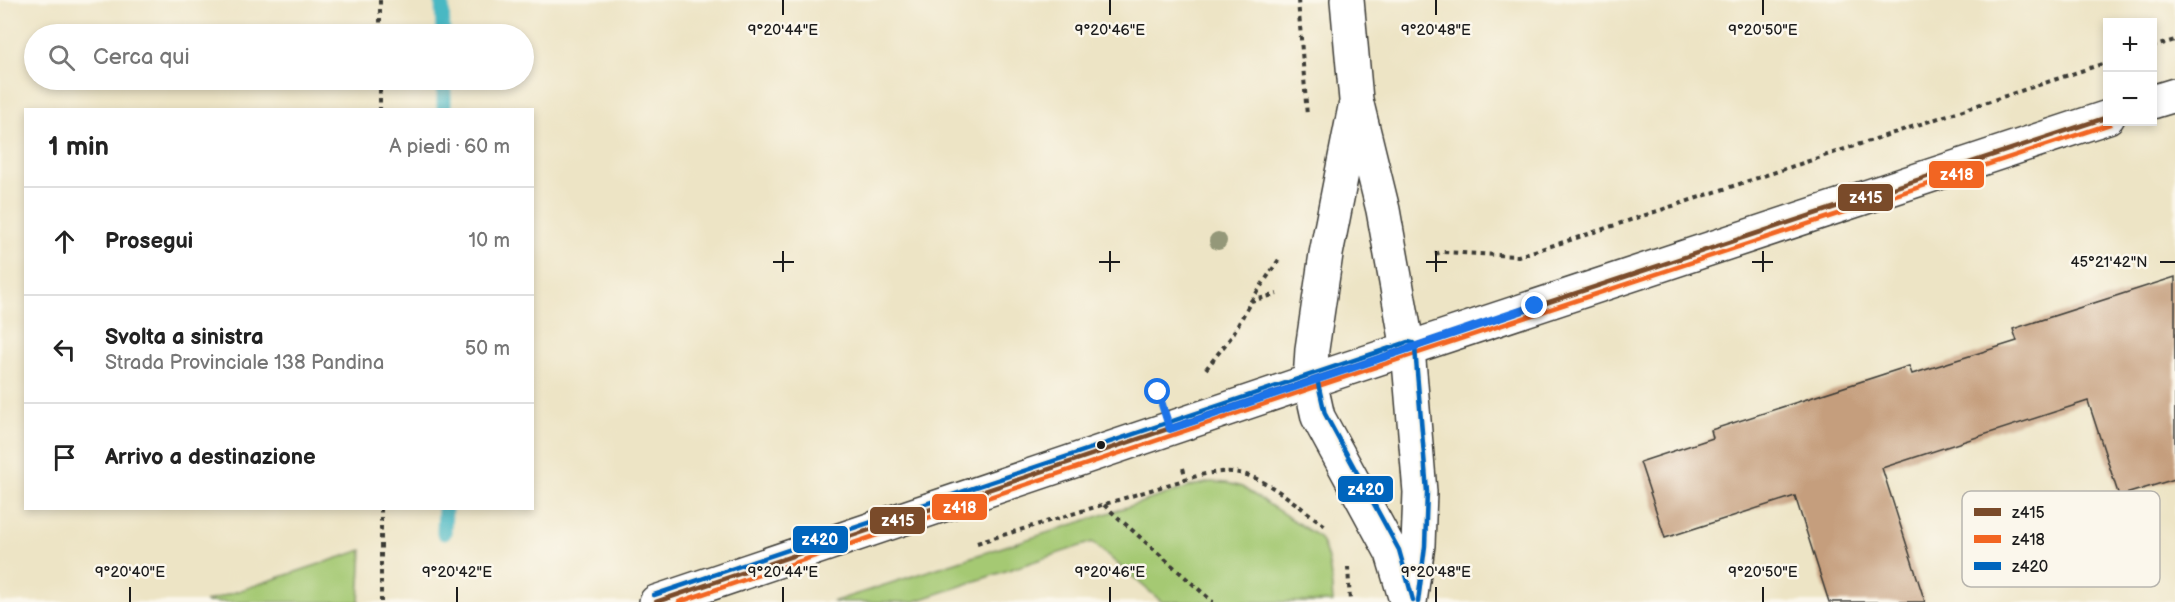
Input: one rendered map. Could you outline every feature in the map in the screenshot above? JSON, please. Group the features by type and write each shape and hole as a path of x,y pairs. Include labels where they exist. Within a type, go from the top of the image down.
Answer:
{"street":[{"path":"1347,0 1356,100 1375,168 1395,265 1408,349 1420,492 1418,545 1408,602"},
{"path":"2157,100 2175,95"},
{"path":"1356,100 1322,283 1312,349 1310,381 1318,417 1392,553 1408,602"},
{"path":"656,602 1310,381 2103,119"}],"path":[{"path":"380,0 380,24"},
{"path":"1298,0 1307,114 1305,125"},
{"path":"2157,45 2175,40"},
{"path":"1395,265 1442,252 1518,256 2103,64"},
{"path":"380,90 380,108"},
{"path":"1203,372 1215,361 1232,336 1251,301 1282,255"},
{"path":"1251,301 1322,283"},
{"path":"1170,429 1186,479"},
{"path":"966,546 1186,479 1217,472 1234,472 1264,482 1334,534"},
{"path":"1103,504 1213,602"},
{"path":"381,510 381,602"},
{"path":"1348,563 1350,602"}],"green space":[{"path":"1211,482 1242,487 1319,537 1328,560 1333,602 1162,602 1092,542 913,602 832,602 1192,486"},
{"path":"362,550 359,602 205,602"}],"building":[{"path":"2175,277 2175,479 2135,491 2117,491 2088,401 1882,468 1925,602 1829,602 1795,496 1665,538 1640,462 1713,438 1711,430 1909,366 1912,374 2017,341 2013,329"}],"waterway":[{"path":"442,0 443,24"},
{"path":"444,90 444,108"},
{"path":"444,533 445,510"}],"transit line":[{"name":"z415","path":"656,602 1310,381 2103,119"},
{"name":"z418","path":"679,602 1312,388 2104,126"},
{"name":"z420","path":"654,595 1408,342 1413,343 1415,348 1427,492 1425,546 1418,602"},
{"name":"z420","path":"1317,379 1325,414 1399,550 1413,600"}],"route":[{"path":"1158,392 1170,429 1535,306"}]}
